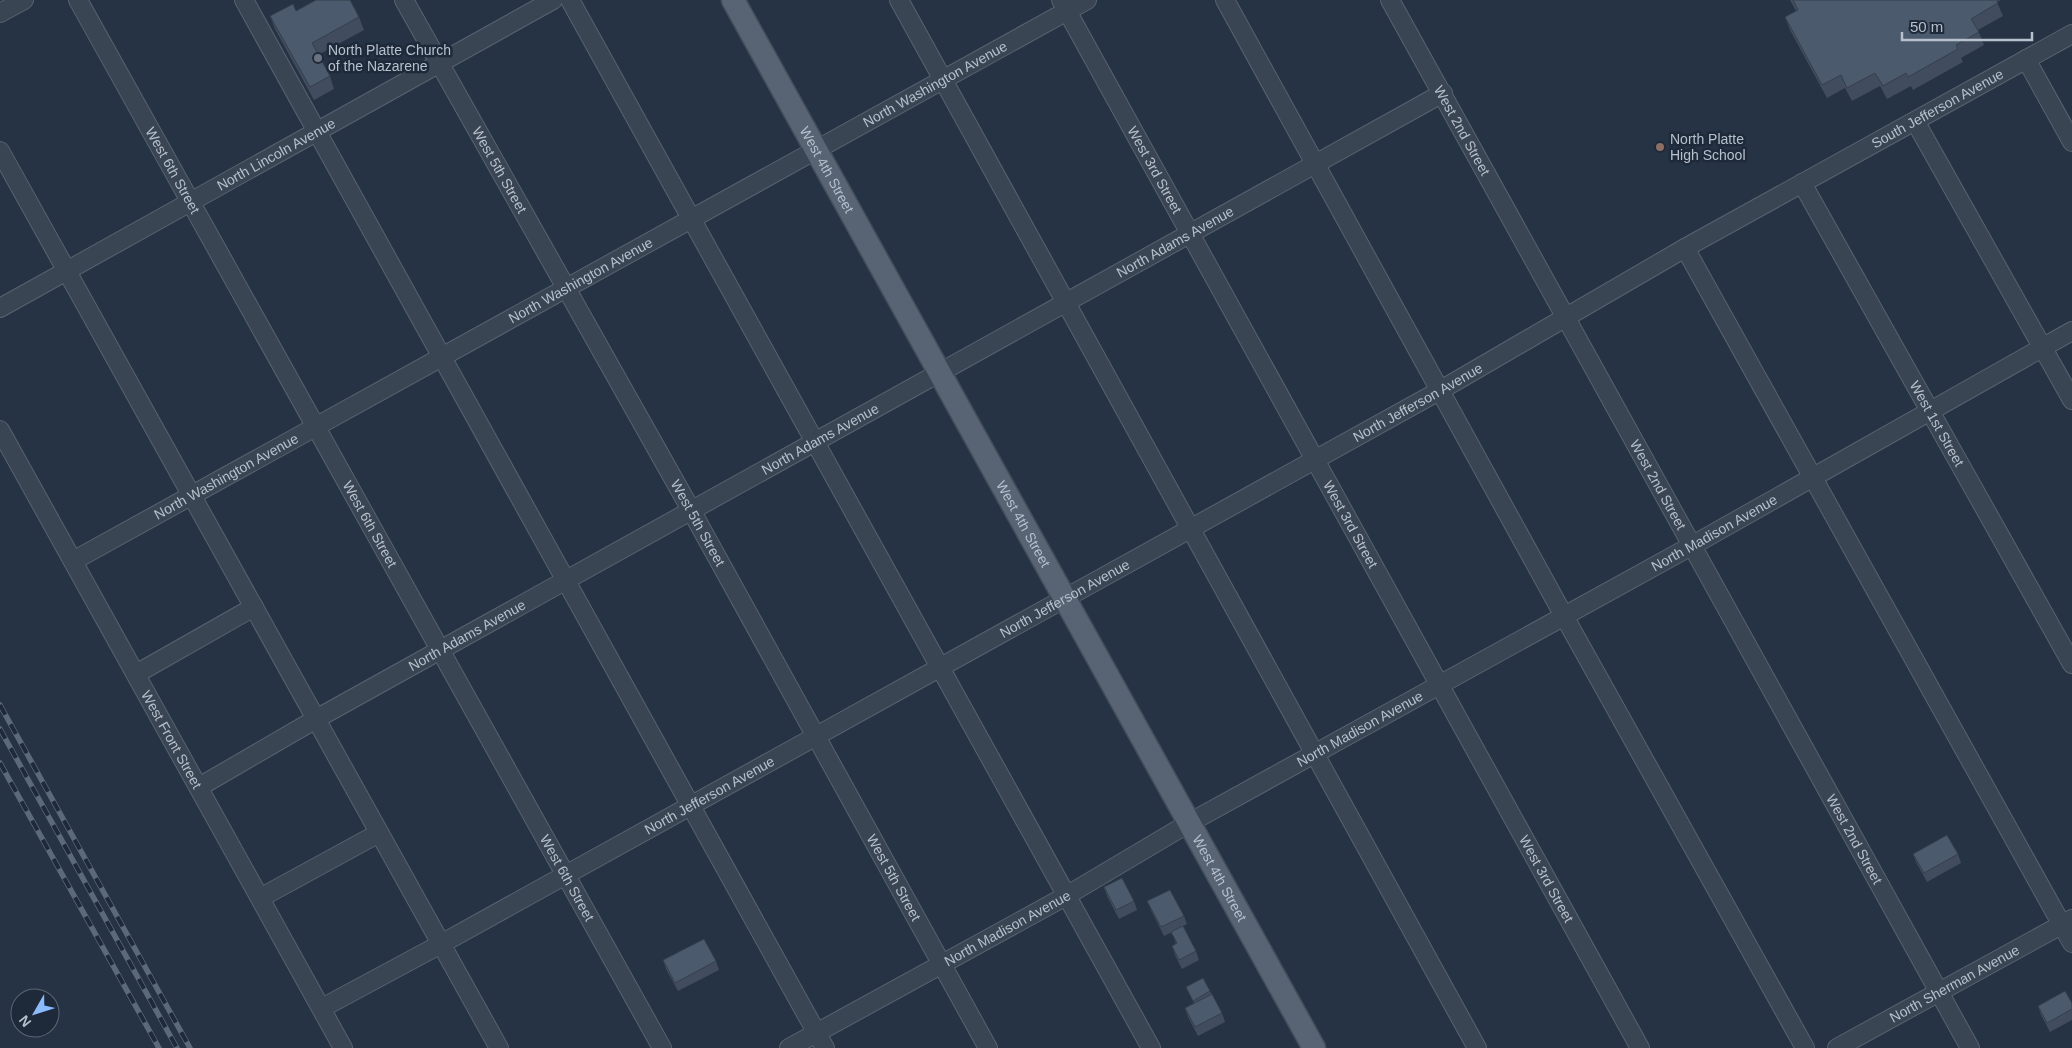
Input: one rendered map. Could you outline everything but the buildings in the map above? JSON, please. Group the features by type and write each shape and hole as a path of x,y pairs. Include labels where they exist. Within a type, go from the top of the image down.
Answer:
{"main road":[{"name":"West 4th Street","path":"734,0 938,372 1314,1048"}],"street":[{"path":"0,13 24,0"},
{"name":"West 6th Street","path":"78,0 662,1048"},
{"path":"244,0 821,1040"},
{"name":"West 5th Street","path":"404,0 691,510 988,1048"},
{"name":"North Lincoln Avenue","path":"0,308 553,0"},
{"path":"570,0 1151,1048"},
{"path":"899,0 1477,1048"},
{"name":"North Washington Avenue","path":"73,560 943,79 1064,6 1087,0"},
{"path":"1225,0 1439,391 1805,1048"},
{"name":"West 2nd Street","path":"1390,0 1970,1048"},
{"name":"West 3rd Street","path":"1064,6 1640,1048"},
{"name":"South Jefferson Avenue","path":"1802,183 2072,34"},
{"path":"2026,59 2072,142"},
{"name":"North Adams Avenue","path":"199,787 316,719 565,580 1443,93"},
{"path":"1915,121 2072,400"},
{"path":"0,151 498,1048"},
{"name":"North Jefferson Avenue","path":"322,1008 566,875 1439,391 1685,248 1802,183"},
{"name":"West 1st Street","path":"1802,183 2072,664"},
{"path":"1685,248 1813,477 2067,922 2072,943"},
{"name":"North Madison Avenue","path":"789,1048 821,1040 942,965 1066,896 1189,823 1693,545 2072,331"},
{"name":"West Front Street","path":"0,430 344,1048"},
{"path":"136,674 254,607"},
{"path":"260,898 379,833"},
{"name":"North Sherman Avenue","path":"1838,1048 2067,922"}],"railway":[{"path":"0,705 190,1048"},
{"path":"0,729 177,1048"},
{"path":"0,763 159,1048"}],"place":[{"name":"North Platte Church of the Nazarene","path":"318,58"},
{"name":"North Platte High School","path":"1660,147"}]}
